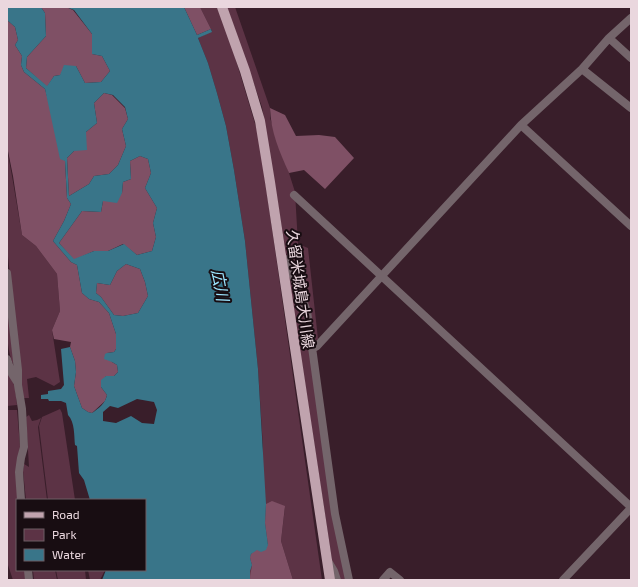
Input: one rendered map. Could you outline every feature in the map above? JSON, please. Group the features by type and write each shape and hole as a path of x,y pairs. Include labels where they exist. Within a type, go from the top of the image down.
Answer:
{"main road":[{"name":"久留米城島大川線","path":"222,7 245,72 260,121 330,580"}],"street":[{"path":"312,349 317,346 521,125 582,69 609,38 631,18"},
{"path":"609,38 631,58"},
{"path":"582,69 631,108"},
{"path":"521,125 631,226"},
{"path":"294,195 631,508 563,580"},
{"path":"281,256 288,263 307,311 334,514 349,580"},
{"path":"7,273 18,370 18,385 22,409 24,447 19,472 21,499"},
{"path":"7,358 12,374 18,385"},
{"path":"326,559 334,571 337,580"},
{"path":"383,580 390,572 400,580"}],"green space":[{"path":"200,7 217,7 232,47 259,137 322,580 293,580 281,541 285,507 250,579 251,580 245,580 263,447 258,369 245,241 234,170 226,126 217,93 208,63 198,38 212,31"},
{"path":"227,7 235,7 270,108 270,118 295,192 298,244 308,248 318,339 313,341 310,312 286,253 262,107"},
{"path":"7,149 22,235 36,246 57,274 60,311 52,330 60,382 54,386 36,377 27,379 29,398 23,398 7,247"},
{"path":"287,266 305,311 346,580 339,580 332,560"},
{"path":"7,299 14,366 9,351 8,342"},
{"path":"7,369 15,387 17,405 7,406"},
{"path":"60,409 62,413 75,499 48,499 39,426 42,417"},
{"path":"7,410 17,410 20,446 16,499 16,571 25,571 26,580 13,580 7,562"},
{"path":"29,415 32,421 41,418 38,427 47,499 26,499 23,471 24,464 29,467 26,417"},
{"path":"33,571 55,571 57,580 34,580"},
{"path":"56,571 85,571 86,580 58,580"},
{"path":"88,571 104,571 100,580 90,580"}],"shaded area":[{"path":"41,7 66,7 73,10 92,34 92,54 102,56 110,71 101,82 85,83 76,66 60,75 54,76 47,87 26,68 27,57 46,36 45,13"},
{"path":"184,7 200,7 211,29 197,35"},
{"path":"7,20 15,27 18,40 15,45 22,56 21,65 24,72 45,89 65,161 67,198 71,204 53,241 71,262 77,265 82,293 89,299 99,302 109,313 116,334 116,349 114,352 107,353 112,362 117,365 118,372 114,376 106,376 101,387 107,395 105,401 92,413 82,408 74,386 76,372 75,361 70,347 71,342 54,339 52,330 60,311 57,274 36,246 22,235 7,146"},
{"path":"104,93 112,95 125,108 128,119 122,129 126,146 118,165 109,174 94,176 89,184 69,196 67,158 74,151 86,132 97,123 94,103"},
{"path":"270,108 285,115 296,136 319,135 335,137 354,158 325,189 304,170 289,173 274,133"},
{"path":"140,156 148,159 151,173 145,188 157,208 153,223 156,237 152,251 137,255 123,244 108,251 94,251 74,260 59,243 82,211 101,212 103,201 122,193 123,182 131,179 130,161"},
{"path":"126,264 140,269 148,296 138,313 123,316 114,315 101,297 96,293 97,283 110,285 117,271"},
{"path":"272,501 285,506 281,541 293,580 251,580 250,577 252,566 250,557 253,552 268,545 265,523 266,504"}],"water":[{"name":"広川","path":"7,7 41,7 45,13 46,36 27,57 26,68 47,86 54,76 60,75 64,65 76,66 85,83 101,82 110,71 102,56 92,54 92,34 74,10 66,7 184,7 197,35 211,29 212,32 198,38 208,63 226,126 234,170 245,241 258,369 266,504 265,523 268,545 266,550 261,552 257,550 251,554 251,580 102,580 106,571 146,571 146,499 90,499 84,480 79,473 77,446 75,445 73,425 68,415 66,403 41,399 41,395 48,394 48,391 61,389 64,385 61,349 70,347 75,361 76,372 74,386 82,408 92,413 99,407 105,401 107,395 101,387 101,380 106,376 114,376 118,372 117,365 104,359 105,354 114,352 116,349 116,334 109,313 99,302 89,299 82,293 77,265 71,262 53,241 71,204 67,198 65,161 60,159 45,89 24,72 21,65 22,56 15,45 18,40 15,27 7,20","holes":["104,93 113,95 125,107 128,119 122,129 126,146 118,165 109,174 94,176 89,184 69,196 67,158 74,151 87,150 86,132 97,123 94,103","140,156 148,159 151,173 145,188 157,208 153,223 156,237 152,251 137,255 124,244 108,251 94,251 74,259 59,243 82,211 101,212 103,201 117,203 122,193 123,182 131,179 130,161","126,264 140,269 148,296 138,313 123,316 114,315 101,297 96,293 97,283 110,285 117,271","137,399 154,402 157,410 154,424 142,423 131,416 116,423 103,421 103,412 110,406 118,408"]}]}
